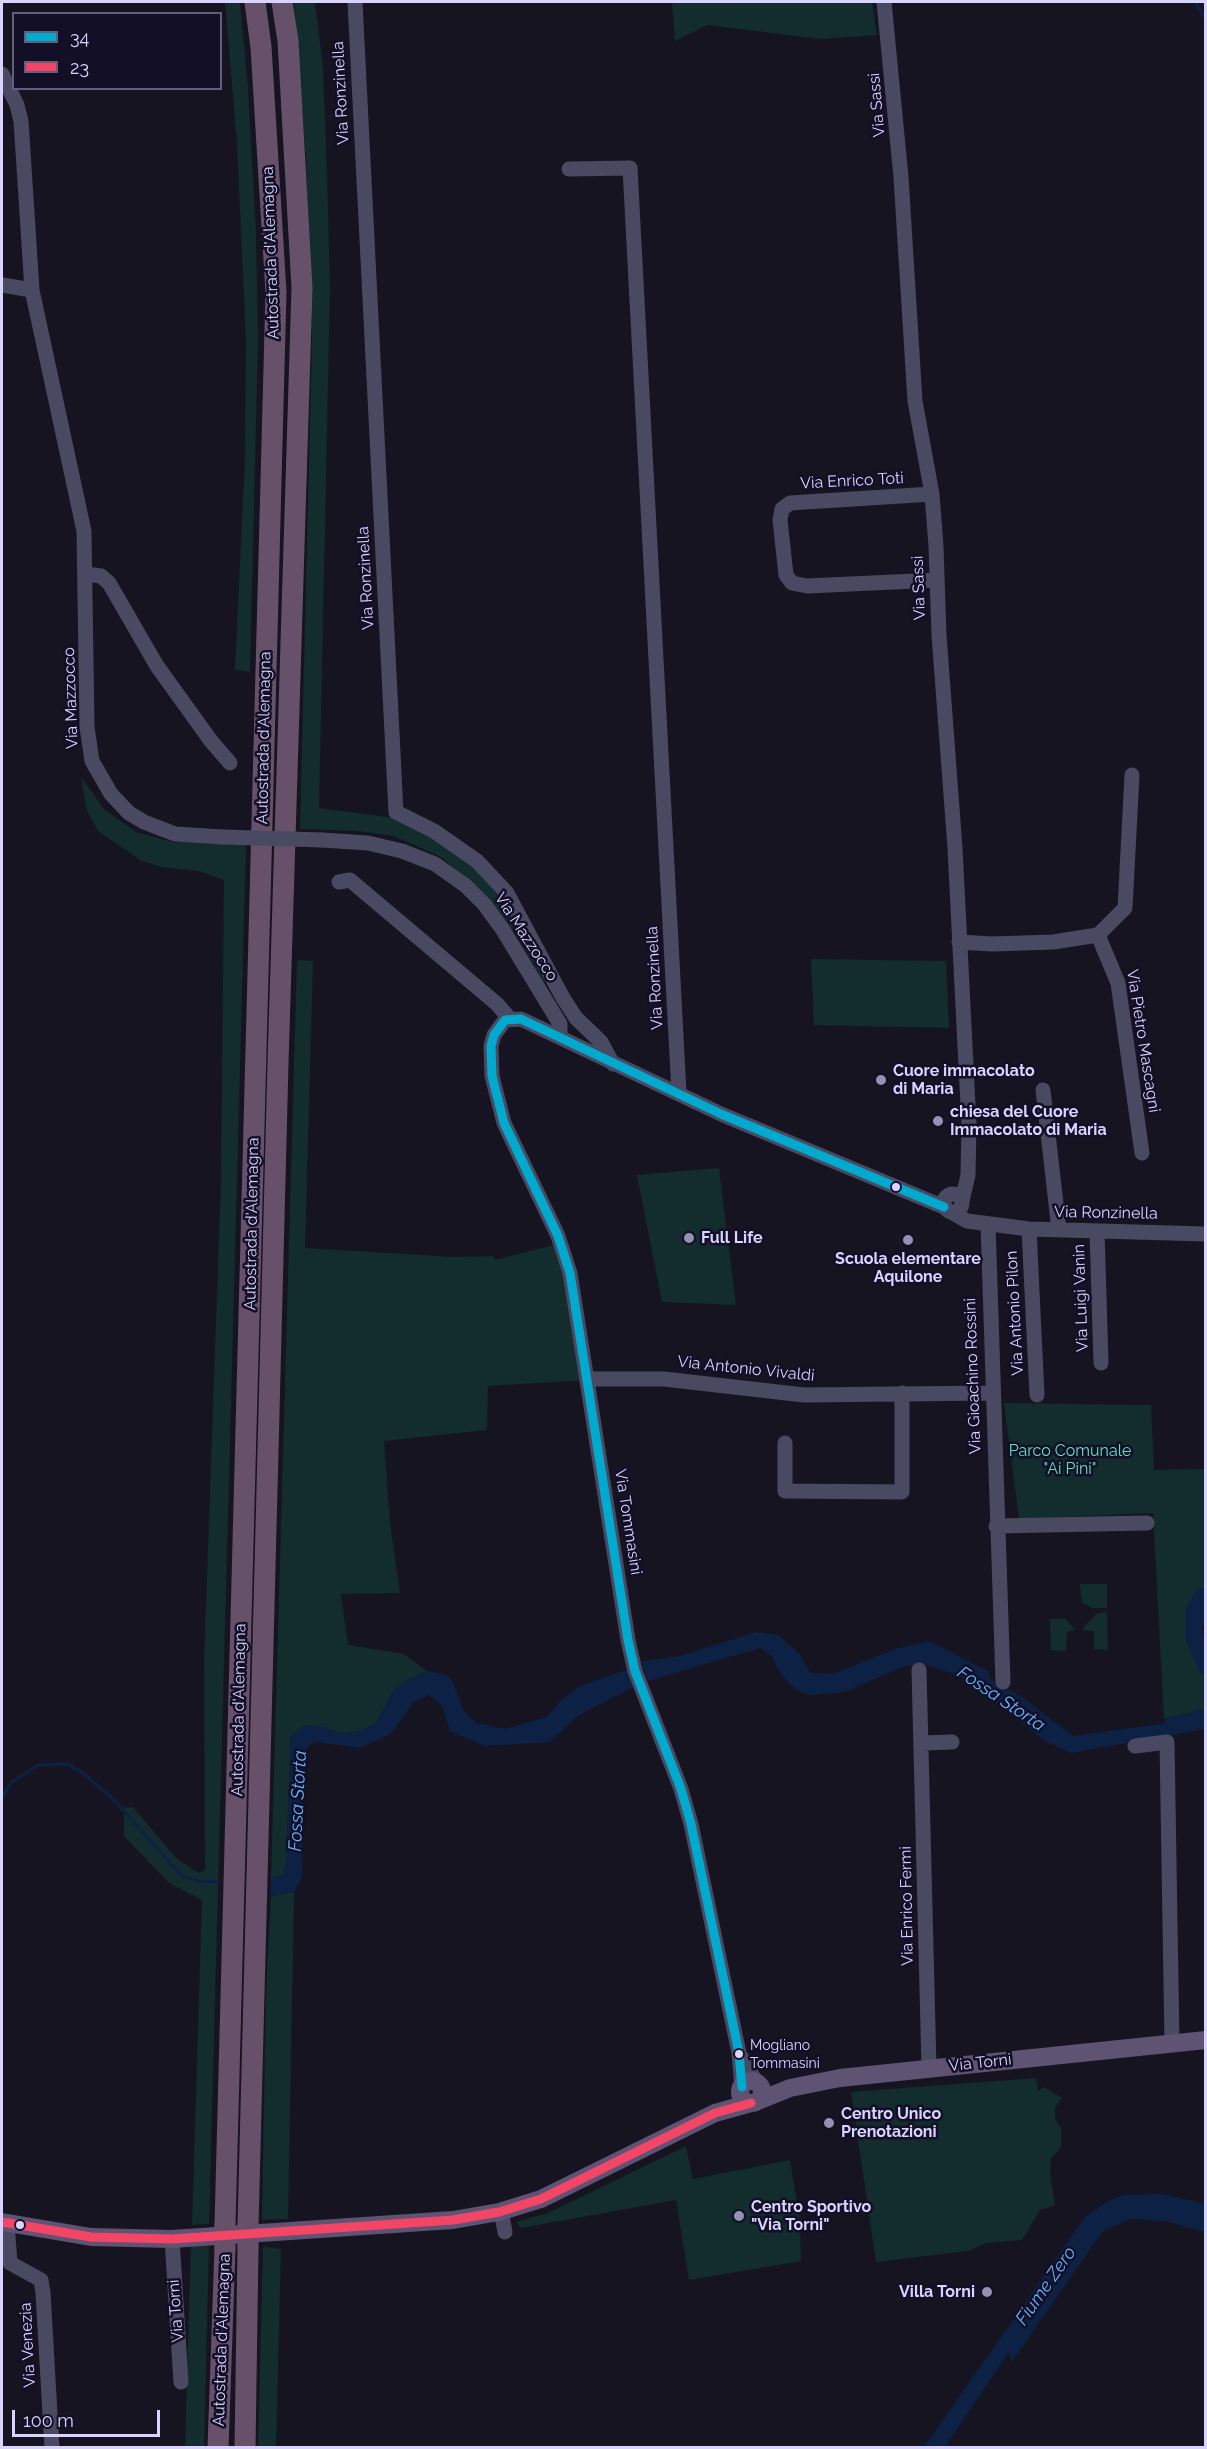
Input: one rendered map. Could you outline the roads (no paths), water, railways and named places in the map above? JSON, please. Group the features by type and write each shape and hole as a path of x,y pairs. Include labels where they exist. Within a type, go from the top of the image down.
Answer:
{"highway":[{"name":"Autostrada d'Alemagna","path":"218,2448 276,292 261,47 255,2"},
{"name":"Autostrada d'Alemagna","path":"244,2448 278,1075 302,288 288,41 282,2"}],"main road":[{"name":"Via Torni","path":"4,2222 101,2238 172,2240 453,2220 501,2211 541,2199 716,2114 751,2092 790,2088 840,2078 1206,2040"}],"street":[{"name":"Via Ronzinella","path":"355,2 396,812 434,831 468,855 507,893 563,998 576,1018 601,1042 613,1064"},
{"name":"Via Sassi","path":"884,2 901,177 915,401 932,494 959,942 969,1125 968,1175 953,1202"},
{"name":"Via Mazzocco","path":"2,74 17,105 22,130 32,290 78,497 86,574 87,728 90,753 98,775 122,806 152,826 175,834 368,843 402,851 435,864 466,886 484,904 503,930 560,1024 560,1037"},
{"name":"Via Ronzinella","path":"569,169 630,168 679,1093"},
{"path":"2,285 32,290"},
{"name":"Via Enrico Toti","path":"932,494 790,503 782,509 780,520 786,575 792,583 807,586 865,581 937,580"},
{"path":"86,574 101,576 110,583 157,666 230,763"},
{"path":"959,942 992,944 1053,942 1098,935 1125,908 1132,775"},
{"name":"Via Ronzinella","path":"339,882 350,880 515,1019 560,1037 721,1113 917,1194 953,1202 968,1221 982,1219 1006,1226 1029,1229 1206,1234"},
{"name":"Via Pietro Mascagni","path":"1098,935 1118,983 1142,1153"},
{"name":"Via Tommasini","path":"515,1019 500,1025 491,1046 494,1090 504,1123 558,1236 570,1273 635,1671 681,1789 691,1824 739,2053 751,2092"},
{"path":"1043,1090 1059,1230"},
{"name":"Via Gioachino Rossini","path":"982,1219 992,1393 1003,1682"},
{"name":"Via Antonio Pilon","path":"1029,1229 1037,1395"},
{"name":"Via Luigi Vanin","path":"1097,1231 1101,1364"},
{"name":"Via Antonio Vivaldi","path":"587,1379 664,1379 804,1395 992,1393"},
{"path":"785,1443 786,1491 902,1492 902,1394"},
{"path":"996,1526 1147,1523"},
{"name":"Via Enrico Fermi","path":"919,1670 929,2068"},
{"path":"921,1743 952,1742"},
{"path":"1135,1746 1167,1742 1172,2043"},
{"path":"501,2211 505,2232"},
{"name":"Via Venezia","path":"4,2222 10,2263 41,2280 52,2448"},
{"name":"Via Torni","path":"172,2240 181,2382"}],"water":[{"path":"1205,1588 1205,1622 1202,1627 1205,1643 1205,1676 1200,1672 1186,1642 1186,1609 1197,1589"},
{"path":"756,1632 778,1635 798,1652 811,1673 832,1674 898,1648 930,1641 989,1672 990,1679 1022,1697 1073,1736 1166,1723 1164,1719 1205,1709 1205,1729 1071,1753 1045,1741 960,1676 926,1665 905,1666 844,1692 812,1695 802,1693 790,1685 778,1670 772,1656 760,1648 648,1681 641,1661 680,1656"},
{"path":"628,1669 635,1686 578,1716 550,1742 484,1746 450,1731 442,1706 429,1695 414,1702 391,1734 360,1748 315,1742 307,1747 303,1769 302,1877 294,1892 271,1896 271,1878 284,1875 286,1862 291,1735 305,1725 324,1727 343,1734 364,1730 376,1723 394,1690 406,1681 427,1671 444,1674 452,1680 464,1711 476,1723 505,1729 547,1717 561,1700 578,1687"},
{"name":"Fiume Zero","path":"1163,2194 1205,2204 1205,2232 1165,2221 1130,2219 1102,2232 1011,2363 1009,2352 947,2444 948,2447 924,2447 1085,2217 1110,2200 1125,2195"}],"waterway":[{"path":"1195,2 1206,19"},
{"name":"Fossa Storta","path":"2,1797 12,1782 38,1765 68,1764 83,1773 112,1798 182,1876 199,1881 218,1882"}],"place":[{"name":"Cuore immacolato di Maria","path":"881,1080"},
{"name":"chiesa del Cuore Immacolato di Maria","path":"938,1121"},
{"name":"Full Life","path":"689,1238"},
{"name":"Scuola elementare Aquilone","path":"908,1240"},
{"name":"Mogliano Tommasini","path":"739,2054"},
{"name":"Centro Unico Prenotazioni","path":"829,2123"},
{"name":"Centro Sportivo \"Via Torni\"","path":"739,2216"},
{"name":"Villa Torni","path":"987,2292"}],"park label":[{"name":"Parco Comunale \"Ai Pini\"","path":"1070,1460"}]}
